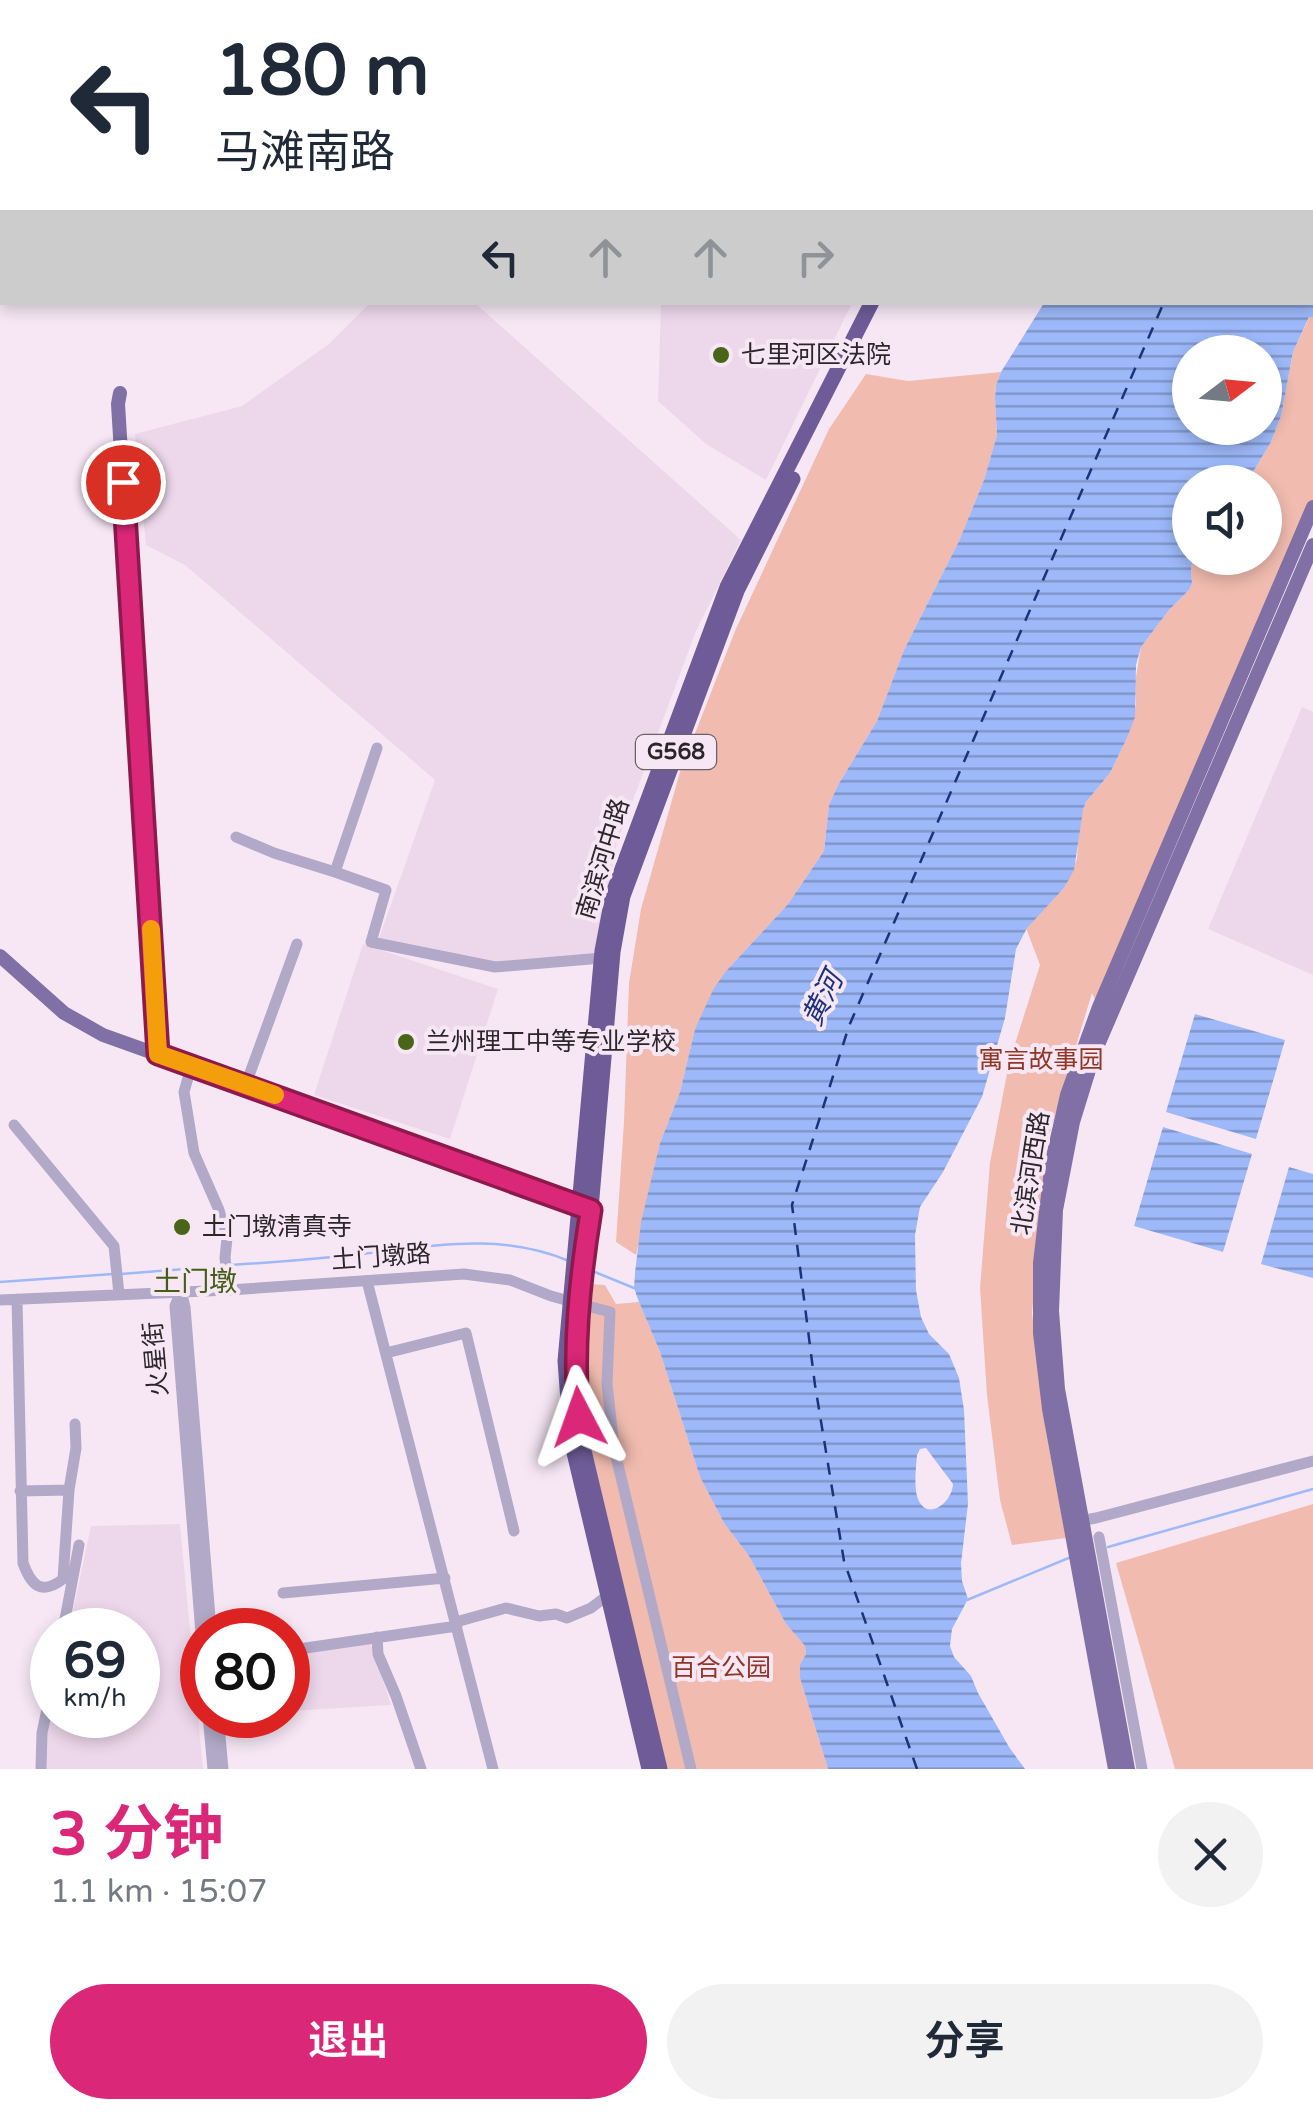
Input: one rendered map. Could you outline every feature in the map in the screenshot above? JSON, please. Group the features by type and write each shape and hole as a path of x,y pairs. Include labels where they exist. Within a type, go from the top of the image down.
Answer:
{"highway":[{"name":"南滨河中路","path":"585,1208 602,958 613,893 727,586 870,305"},
{"name":"南滨河中路","path":"649,1769 571,1440 565,1362 578,1280 613,952 623,896 737,591 880,305"},
{"name":"南滨河中路","path":"575,1302 581,1438 660,1769"}],"main road":[{"path":"120,392 158,1054"},
{"name":"北滨河西路","path":"1128,1769 1086,1540 1076,1521 1048,1409 1040,1333 1042,1246 1052,1161 1063,1111 1099,1007 1313,508"},
{"name":"北滨河西路","path":"1076,1521 1052,1311 1056,1210 1073,1122 1094,1054 1313,545"},
{"path":"0,956 64,1012 102,1034 585,1208"},
{"name":"北滨河西路","path":"1090,1559 1115,1769"}],"street":[{"path":"335,872 377,748"},
{"path":"236,836 274,853 386,890 372,942 495,967 602,958"},
{"path":"246,1084 297,944"},
{"path":"191,1067 184,1092 194,1153 228,1238 229,1290"},
{"path":"14,1125 114,1246 118,1281"},
{"name":"土门墩路","path":"0,1300 118,1281 181,1291 464,1274 510,1280 575,1302"},
{"path":"367,1280 494,1769"},
{"name":"火星街","path":"181,1291 210,1608"},
{"name":"火星街","path":"181,1291 174,1306 199,1608"},
{"path":"17,1299 23,1563 30,1582 40,1588 64,1580 75,1424"},
{"path":"575,1302 610,1312 607,1384 614,1448 691,1769"},
{"path":"386,1353 466,1333 514,1531"},
{"path":"1076,1521 1313,1462"},
{"path":"20,1491 69,1490"},
{"path":"1086,1540 1142,1769"},
{"path":"68,1608 79,1544"},
{"path":"284,1593 444,1578"},
{"path":"310,1647 457,1624 506,1608 568,1618 608,1595"},
{"path":"376,1638 378,1654 421,1769"},
{"path":"41,1769 42,1738"},
{"path":"210,1738 213,1769"},
{"path":"220,1738 223,1769"}],"shaded area":[{"path":"368,305 477,305 741,540 696,631 617,843 595,958 498,966 378,941 435,780 185,565 146,545 135,434 242,406 329,344"},
{"path":"661,305 851,305 766,480 706,444 658,401"},
{"path":"1302,707 1313,712 1313,975 1208,929"},
{"name":"兰州理工中等专业学校","path":"363,944 498,989 450,1139 314,1095"},
{"path":"180,1524 188,1608 180,1608 180,1738 200,1738 203,1769 47,1769 46,1738 160,1738 160,1608 74,1608 91,1526"},
{"path":"371,1644 391,1705 310,1710 310,1653"}],"green space":[{"name":"寓言故事园","path":"1310,316 1313,317 1313,507 1099,1007 1092,993 1048,1138 1032,1313 1046,1431 1066,1538 1012,1545 1000,1500 987,1395 980,1288 990,1163 1009,1063 1040,965 1026,928 1064,888 1077,859 1079,826 1086,802 1110,773 1127,738 1136,705 1141,647 1189,590 1192,575 1282,575 1282,465 1257,465 1269,445 1282,445 1282,411 1293,352"},
{"path":"1001,372 995,398 997,435 984,480 959,541 904,650 877,721 829,805 824,851 788,904 727,970 695,1029 680,1092 660,1143 636,1255 616,1242 629,983 641,909 680,772 735,631 829,429 866,374 908,381"},
{"name":"百合公园","path":"588,1284 605,1285 616,1304 639,1302 660,1352 700,1477 786,1624 805,1646 800,1678 828,1769 666,1769 585,1423 582,1353"},
{"path":"1313,1504 1313,1769 1175,1769 1116,1563"}],"water":[{"name":"黄河","path":"1043,305 1313,305 1313,317 1309,317 1293,352 1282,411 1282,335 1172,335 1172,445 1269,445 1257,465 1172,465 1172,575 1192,575 1192,584 1141,647 1136,665 1135,717 1127,738 1110,773 1086,802 1074,870 1064,888 1027,928 1016,949 1005,1018 982,1097 920,1207 915,1235 916,1290 921,1317 929,1334 949,1354 959,1378 964,1410 968,1504 961,1563 968,1599 952,1629 950,1646 1025,1769 828,1769 800,1678 805,1646 786,1624 700,1477 660,1352 634,1288 641,1222 695,1029 714,988 788,904 824,851 829,805 877,721 904,650 959,541 997,435 996,385","holes":["926,1448 953,1484 938,1508 921,1504 916,1486 920,1449"]},
{"path":"1195,1014 1285,1040 1256,1139 1166,1112"},
{"path":"1163,1127 1252,1154 1223,1252 1134,1226"},
{"path":"1289,1167 1313,1174 1313,1278 1261,1264"}],"waterway":[{"path":"231,1265 467,1244 518,1247 569,1261"},
{"path":"121,1274 223,1266"},
{"path":"590,1270 634,1288"},
{"path":"0,1282 113,1274"},
{"path":"1108,1547 1313,1489"},
{"path":"967,1600 1071,1557"}],"ferry route":[{"path":"917,1769 844,1561 815,1385 792,1205 849,1026 1163,305"}],"slow traffic":[{"path":"151,929 158,1054 275,1095"}],"place":[{"name":"七里河区法院","path":"721,355"},
{"name":"兰州理工中等专业学校","path":"406,1042"},
{"name":"土门墩清真寺","path":"182,1227"}],"district":[{"name":"土门墩","path":"195,1282"}],"route":[{"path":"123,482 158,1054 591,1210 576,1362 579,1417"}]}
